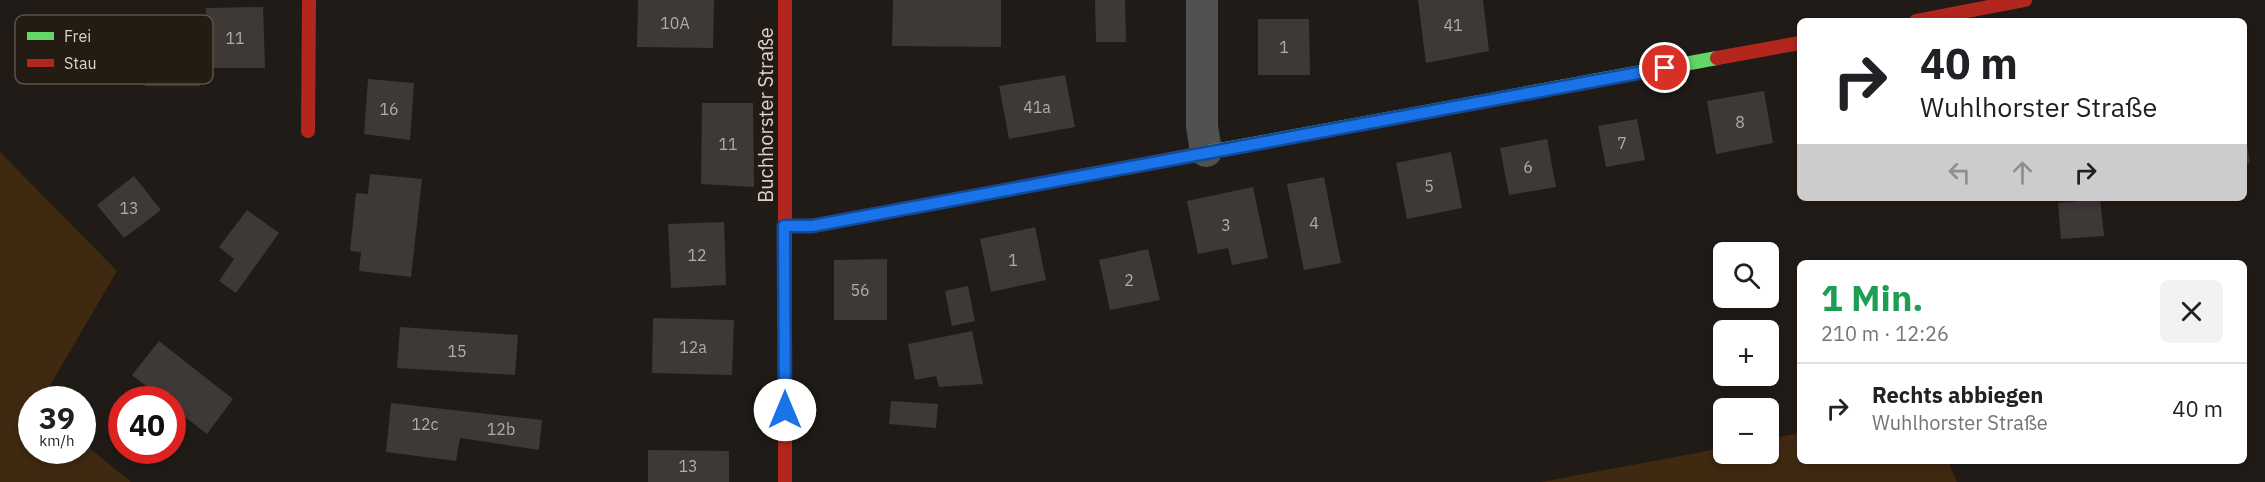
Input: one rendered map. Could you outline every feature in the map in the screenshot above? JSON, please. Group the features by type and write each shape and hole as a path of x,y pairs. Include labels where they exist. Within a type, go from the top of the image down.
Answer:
{"street":[{"path":"308,131 309,0"},
{"name":"Buchhorster Straße","path":"785,0 785,482"},
{"path":"1202,0 1202,126 1206,151"},
{"path":"1923,18 1949,7 2025,0"},
{"path":"784,226 812,226 1206,151 1797,44"}],"shaded area":[{"path":"0,152 117,271 50,386 18,386 18,464 96,464 96,454 131,482 0,482"},
{"path":"1797,434 1797,464 1949,464 1957,482 1541,482 1713,450 1713,464 1779,464 1779,437"}],"building":[{"path":"638,0 714,0 713,48 637,47"},
{"path":"893,0 1001,0 1001,47 892,46"},
{"path":"1095,0 1125,0 1126,42 1096,42"},
{"path":"1418,0 1483,0 1489,51 1426,63"},
{"path":"263,7 265,68 213,68 213,15 206,15 206,8"},
{"path":"1258,19 1309,19 1310,75 1258,75"},
{"path":"1065,75 1075,127 1009,139 999,86"},
{"path":"368,79 414,83 410,140 364,134"},
{"path":"145,84 200,84 200,86 145,86"},
{"path":"1764,91 1773,143 1716,154 1707,101"},
{"path":"702,103 753,103 754,187 701,184"},
{"path":"1637,119 1645,160 1606,167 1598,126"},
{"path":"1547,139 1556,187 1509,195 1500,148"},
{"path":"2247,144 2250,163 2247,163"},
{"path":"1451,152 1462,208 1407,219 1396,163"},
{"path":"370,174 422,179 411,277 359,271 361,252 350,251 356,193 368,194"},
{"path":"134,176 161,210 124,238 97,205"},
{"path":"1324,177 1341,263 1304,270 1287,184"},
{"path":"1253,187 1268,258 1232,265 1228,248 1198,254 1187,201"},
{"path":"2100,201 2104,236 2061,239 2058,203"},
{"path":"247,210 279,233 236,293 219,281 234,259 219,247"},
{"path":"724,222 726,285 671,288 668,224"},
{"path":"1035,227 1046,280 991,292 980,239"},
{"path":"1148,249 1160,300 1110,310 1099,260"},
{"path":"887,259 887,320 834,320 834,260"},
{"path":"968,286 975,321 952,326 945,291"},
{"path":"653,318 734,320 732,375 652,373"},
{"path":"400,327 518,335 515,375 397,368"},
{"path":"972,331 983,384 939,387 936,376 915,380 908,344"},
{"path":"159,341 233,399 207,434 186,418 186,386 146,386 132,375"},
{"path":"891,401 938,404 936,428 889,424"},
{"path":"391,403 542,420 539,450 460,438 456,461 386,452"},
{"path":"648,450 729,451 729,482 648,482"}],"traffic: fast":[{"path":"1209,152 1717,58"}],"traffic: jam":[{"path":"308,131 309,0"},
{"path":"785,0 785,482"},
{"path":"1932,18 2025,0"},
{"path":"1717,58 1797,44"},
{"path":"784,226 812,226 1209,152"}],"route":[{"path":"785,410 784,226 812,226 1190,154 1665,68"}]}
